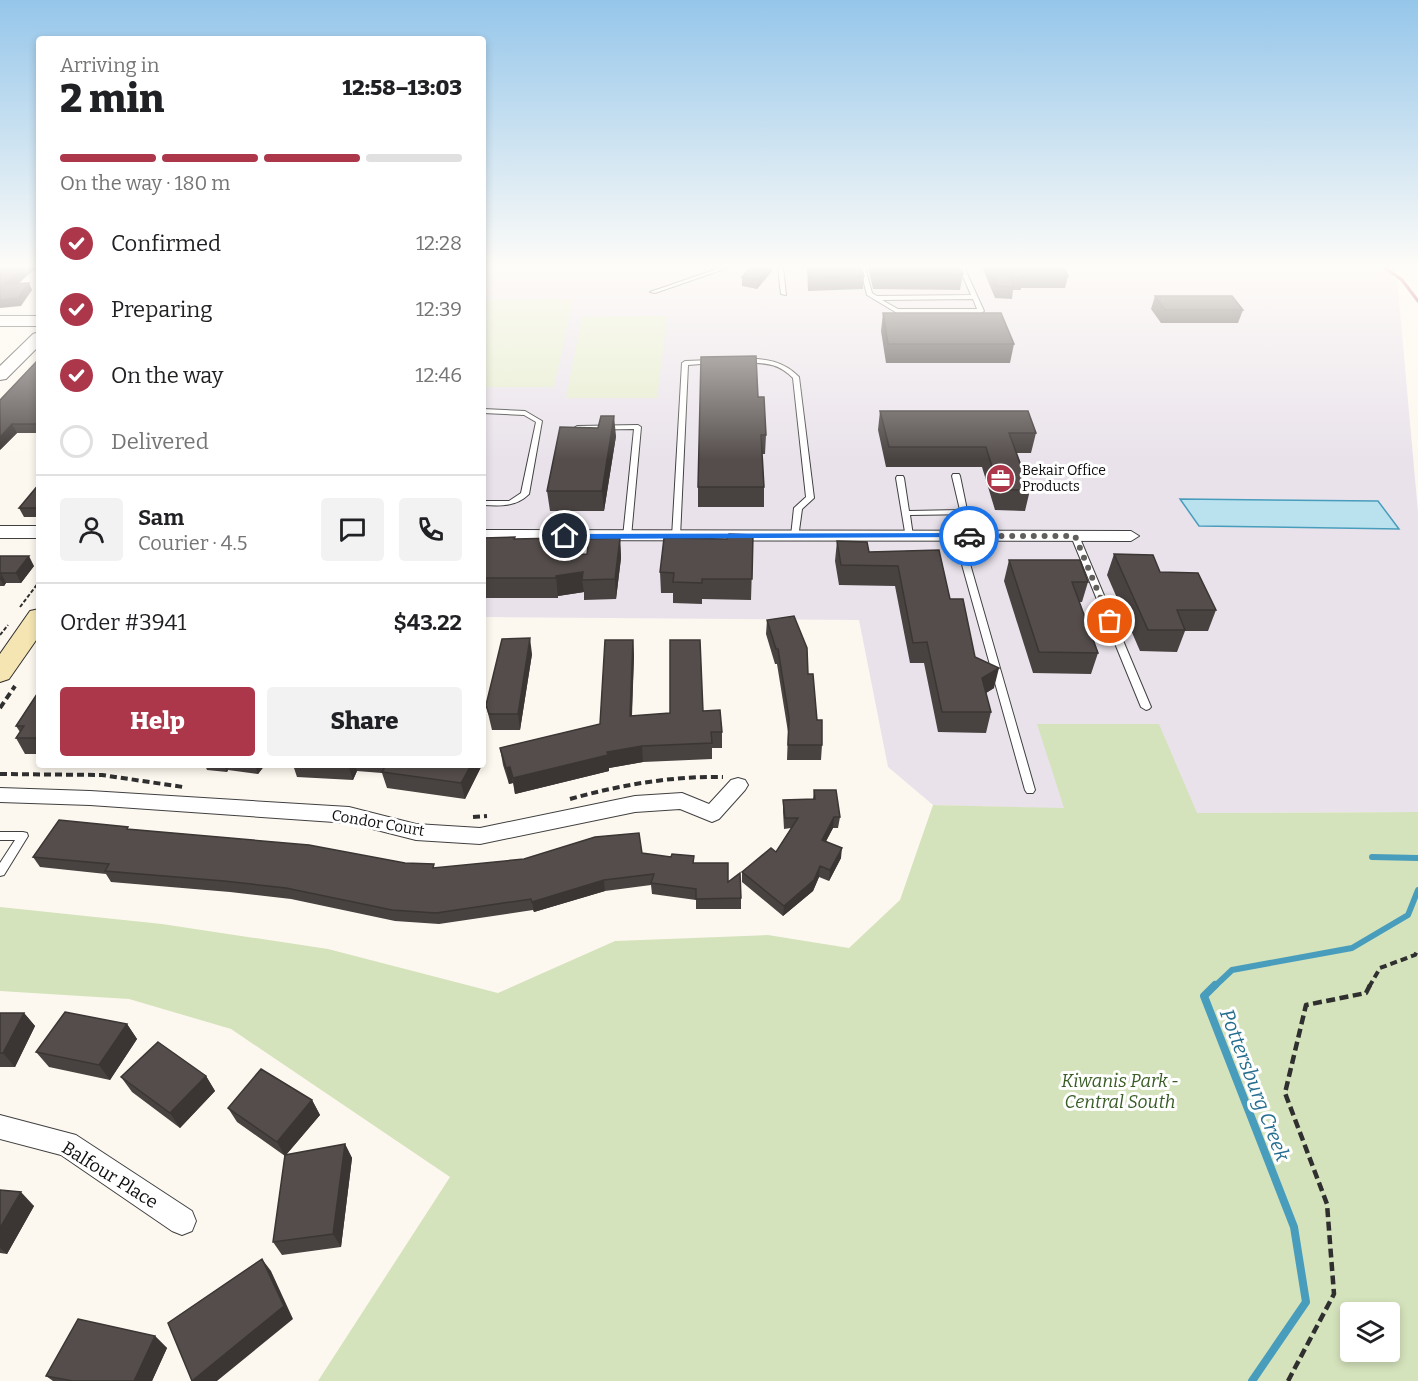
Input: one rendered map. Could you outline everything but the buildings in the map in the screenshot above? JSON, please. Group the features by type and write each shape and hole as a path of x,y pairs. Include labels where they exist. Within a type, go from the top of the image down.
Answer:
{"main road":[{"path":"0,673 36,621"}],"street":[{"path":"0,375 36,340"},
{"path":"0,532 36,532"},
{"path":"486,535 1131,536"},
{"name":"Condor Court","path":"0,795 90,798 349,815 416,832 480,836 635,804 682,801 712,814 732,781"},
{"name":"Balfour Place","path":"0,1127 67,1144 182,1221"}],"lane":[{"path":"676,537 685,363 719,362"},
{"path":"731,362 771,362 787,367 796,377 810,498 798,508 795,536"},
{"path":"486,411 525,414 539,421 525,494 510,504 486,503"},
{"path":"577,428 638,427 627,537"},
{"path":"956,477 964,513"},
{"path":"900,478 909,536"},
{"path":"906,513 976,512 983,535"},
{"path":"958,536 1030,790"},
{"path":"1075,536 1146,707"},
{"path":"0,836 22,836 0,872"}],"path":[{"path":"0,774 102,775 194,788"},
{"path":"560,802 593,792 651,782 714,777 732,781"},
{"path":"465,818 495,816"},
{"path":"1288,1381 1334,1294 1327,1204 1285,1093 1306,1005 1366,993 1380,968 1414,955 1418,949"}],"shaded area":[{"path":"486,331 1402,331 1418,512 1418,812 1197,813 933,805 888,767 859,620 486,617"}],"green space":[{"path":"486,331 566,331 554,387 486,387"},
{"path":"579,331 665,331 657,398 566,398"},
{"name":"Kiwanis Park - Central South","path":"1037,724 1159,724 1197,813 1418,812 1418,1381 318,1381 450,1177 231,1029 129,999 0,991 0,907 162,924 328,949 498,993 615,941 768,935 849,948 900,900 933,805 1064,808"}],"water":[{"path":"1180,499 1378,501 1399,529 1199,526"}],"waterway":[{"path":"1372,857 1418,858"},
{"name":"Pottersburg Creek","path":"1214,987 1232,970 1352,948 1408,915 1418,890"},
{"name":"Pottersburg Creek","path":"1215,985 1204,996 1294,1227 1306,1302 1252,1381"}],"way so far":[{"path":"969,536 1075,536 1110,621"}],"place":[{"name":"Bekair Office Products","path":"1001,478"}],"route":[{"path":"565,536 969,536"}]}
